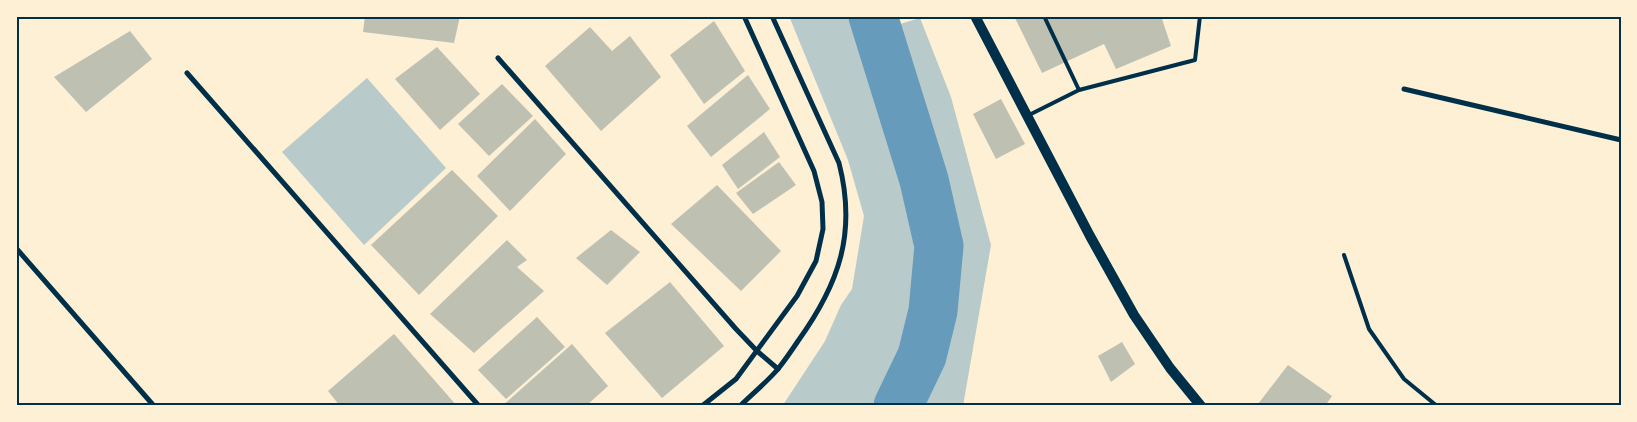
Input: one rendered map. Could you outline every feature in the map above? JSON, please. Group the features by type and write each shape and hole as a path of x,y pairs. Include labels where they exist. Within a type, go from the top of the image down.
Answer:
{"main road":[{"path":"975,16 1086,228 1134,315 1170,368 1201,406"}],"street":[{"path":"702,406 736,379 797,296 816,261 823,229 822,202 811,163 744,16"},
{"path":"740,406 778,369 808,327 827,296 841,259 846,232 844,183 839,163 772,16"},
{"path":"498,58 757,351 778,369"},
{"path":"187,72 479,406"},
{"path":"1404,88 1621,140"},
{"path":"16,248 154,406"}],"lane":[{"path":"1044,16 1079,90"},
{"path":"1027,116 1079,90 1195,60 1200,16"},
{"path":"1344,256 1369,329 1404,379 1437,406"}],"shaded area":[{"path":"789,16 865,16 870,33 920,18 951,97 991,245 963,406 781,406 825,341 841,305 852,289 864,216 848,160"},
{"path":"367,78 446,168 364,245 282,152"}],"building":[{"path":"365,16 460,16 454,43 363,32"},
{"path":"1014,16 1161,16 1171,46 1116,69 1104,44 1042,73"},
{"path":"714,21 745,71 704,104 670,55"},
{"path":"590,27 612,51 630,36 661,77 601,131 545,66"},
{"path":"130,31 152,59 86,112 54,77"},
{"path":"437,47 480,94 440,130 395,79"},
{"path":"748,75 770,109 711,157 687,126"},
{"path":"502,84 533,116 489,156 458,124"},
{"path":"1001,99 1025,144 996,159 973,114"},
{"path":"535,119 566,154 510,211 477,176"},
{"path":"764,132 780,157 738,189 722,165"},
{"path":"779,162 796,185 753,214 736,193"},
{"path":"452,170 498,216 419,295 371,245"},
{"path":"717,185 781,251 741,291 671,224"},
{"path":"611,230 640,252 607,285 576,258"},
{"path":"507,240 527,260 517,267 544,291 474,353 430,314"},
{"path":"670,282 724,346 662,398 605,333"},
{"path":"537,317 565,347 506,399 478,370"},
{"path":"394,334 457,406 340,406 328,391"},
{"path":"1122,342 1135,364 1111,382 1098,356"},
{"path":"572,344 608,386 586,406 502,406"},
{"path":"1288,365 1332,396 1325,406 1260,406 1258,404"}],"waterway":[{"path":"873,16 924,180 939,246 933,311 922,356 898,406"}]}
